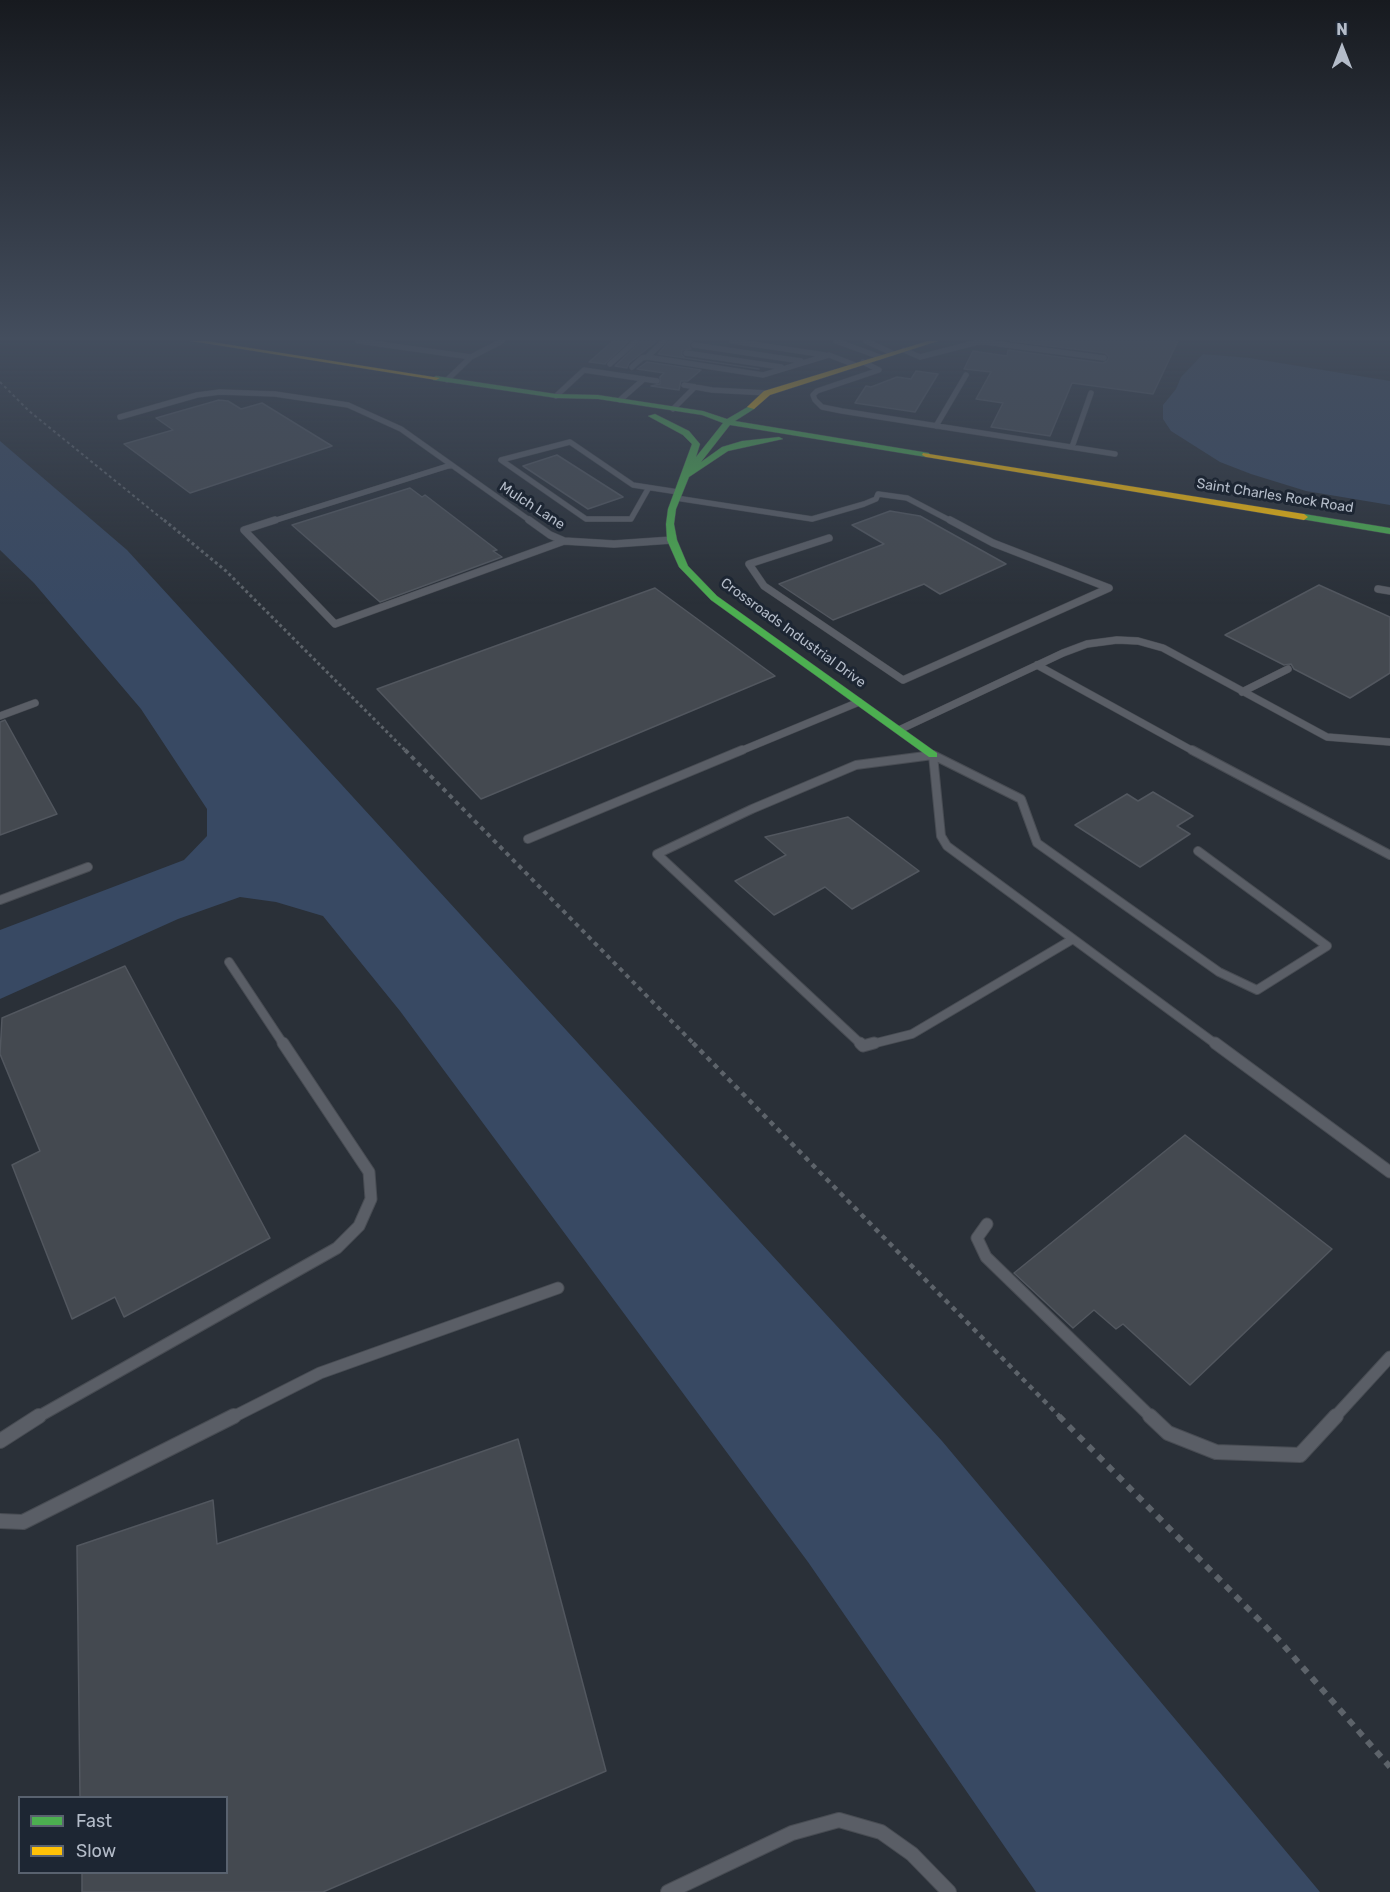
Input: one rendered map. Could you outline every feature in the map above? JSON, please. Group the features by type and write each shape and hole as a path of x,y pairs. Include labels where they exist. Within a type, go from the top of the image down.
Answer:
{"main road":[{"path":"679,429 686,433 696,444 686,476"},
{"name":"Crossroads Industrial Drive","path":"722,429 686,476 677,495 670,524 672,540 684,567 714,598 933,754"},
{"name":"Saint Charles Rock Road","path":"772,429 1390,531"},
{"path":"686,476 725,448 813,436"}],"lane":[{"name":"Mulch Lane","path":"401,429 550,535 564,541 614,544 672,540"},
{"path":"957,429 1115,454"},
{"path":"1072,447 1078,429"},
{"path":"648,489 631,519 586,519 501,460 570,441 633,485 812,519 864,504 876,498 878,494 906,498 993,543 1109,588 903,680 764,586 750,564 829,538"},
{"path":"451,465 244,530 335,624 564,541"},
{"path":"1378,589 1390,591"},
{"path":"898,730 1087,644 1117,640 1138,641 1163,648 1327,737 1390,742"},
{"path":"1037,665 1118,711 1390,855"},
{"path":"1242,692 1288,669"},
{"path":"528,839 860,702"},
{"path":"0,716 35,703"},
{"path":"1073,939 912,1034 863,1046 657,854 752,809 856,765 933,754 1021,799 1037,843 1219,972 1257,990 1327,946 1198,851"},
{"path":"933,754 941,836 947,846 1390,1172"},
{"path":"0,900 88,867"},
{"path":"0,1441 20,1427 336,1248 359,1226 371,1199 369,1172 229,962"},
{"path":"987,1224 977,1238 986,1257 1006,1278 1168,1433 1216,1452 1300,1455 1390,1357"},
{"path":"0,1521 23,1522 320,1373 558,1288"},
{"path":"668,1892 792,1833 839,1820 881,1832 912,1854 950,1892"}],"path":[{"path":"52,429 226,571 292,636 1278,1639 1390,1767"}],"water":[{"path":"1170,429 1390,429 1390,505 1306,491 1251,474 1220,462"},
{"path":"0,441 127,550 942,1441 1320,1892 1036,1892 808,1562 400,1011 323,916 276,902 240,897 178,919 0,999 0,930 184,860 207,836 207,809 141,709 34,583 0,550"}],"building":[{"path":"305,429 332,446 190,493 124,444 173,430"},
{"path":"1006,429 1053,429 1050,436"},
{"path":"557,455 623,497 588,509 523,466"},
{"path":"410,488 422,497 425,495 497,550 493,551 502,557 380,602 292,525"},
{"path":"890,511 920,516 1006,564 940,594 924,584 833,620 779,584 884,544 852,525"},
{"path":"1319,585 1390,617 1390,673 1350,698 1294,669 1291,664 1284,665 1225,635"},
{"path":"655,588 775,676 481,799 377,689"},
{"path":"5,720 57,814 0,835 0,722"},
{"path":"1153,792 1193,816 1177,826 1190,834 1140,867 1075,825 1127,794 1138,801"},
{"path":"848,817 919,871 852,909 825,887 774,915 735,881 786,855 765,837"},
{"path":"125,966 270,1238 124,1317 115,1297 72,1319 12,1165 40,1151 0,1054 2,1018"},
{"path":"1185,1135 1332,1249 1190,1385 1123,1324 1116,1329 1094,1310 1073,1328 1014,1273"},
{"path":"518,1439 606,1771 323,1892 82,1892 82,1874 228,1874 228,1796 80,1796 77,1546 213,1500 217,1544"}],"traffic: fast":[{"path":"679,429 686,433 696,444 685,476"},
{"path":"722,429 685,476 672,509 670,524 672,540 684,567 714,598 933,755"},
{"path":"772,429 926,455"},
{"path":"685,476 725,449 745,443 779,439"},
{"path":"1304,517 1390,531"}],"traffic: slow":[{"path":"926,455 1304,517"}]}
